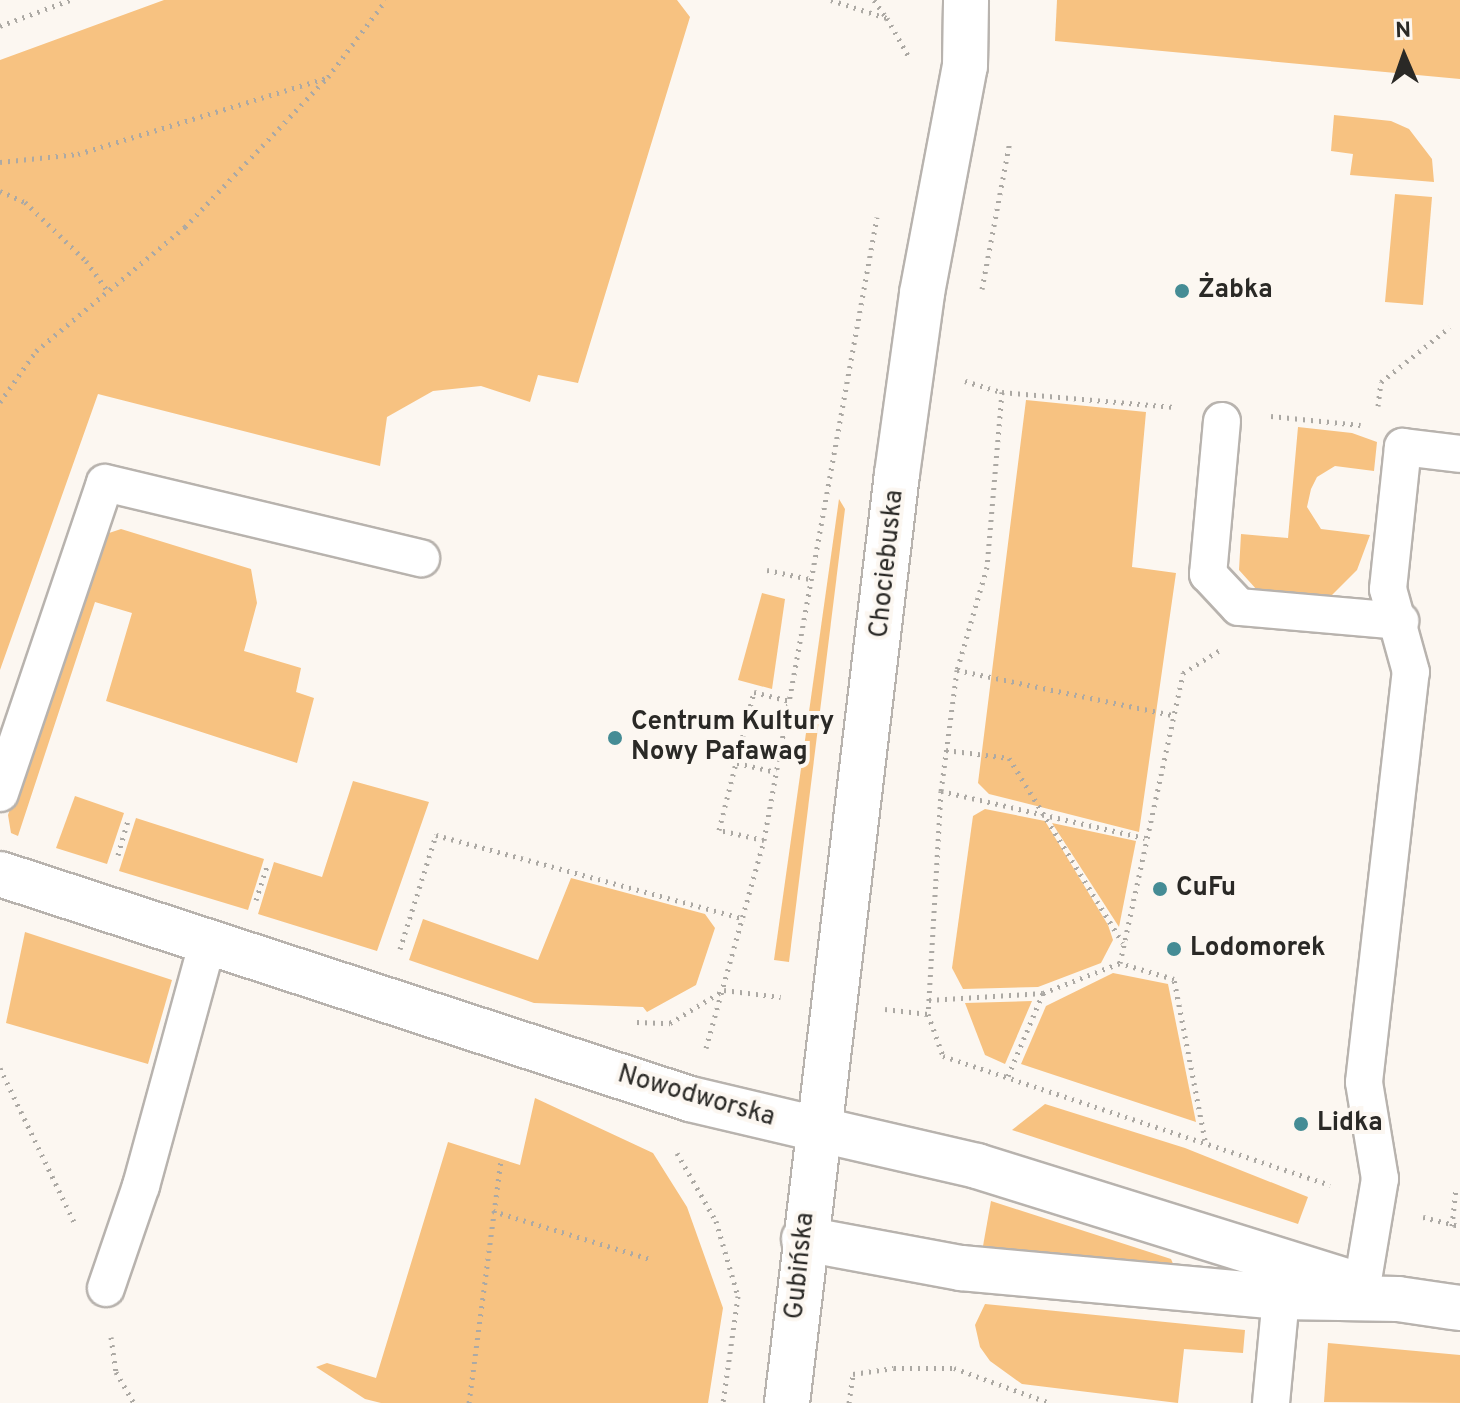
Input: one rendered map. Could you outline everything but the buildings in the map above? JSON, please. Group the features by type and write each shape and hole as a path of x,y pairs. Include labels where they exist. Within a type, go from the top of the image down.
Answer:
{"street":[{"name":"Chociebuska","path":"817,1129 879,657 897,474 922,293 965,66 966,0"},
{"name":"Nowodworska","path":"0,874 690,1099 977,1166 1380,1292 1460,1308"},
{"name":"Gubińska","path":"787,1403 817,1129"},
{"name":"Nowodworska","path":"804,1239 961,1268 1281,1297 1380,1292"}],"lane":[{"path":"1222,421 1208,574 1239,607 1400,621"},
{"path":"1380,1292 1377,1202 1380,1179 1364,1082 1411,672 1400,621 1388,589 1403,447 1460,454"},
{"path":"0,793 105,483 421,558"},
{"path":"106,1288 141,1186 207,944"},
{"path":"1271,1403 1281,1297"}],"path":[{"path":"0,26 70,0"},
{"path":"0,402 36,351 106,289 185,227 328,77 386,0"},
{"path":"831,0 887,18"},
{"path":"874,0 912,63 916,53"},
{"path":"0,162 78,154 328,77"},
{"path":"979,303 1012,128"},
{"path":"0,191 25,202 86,261 106,289"},
{"path":"702,1058 745,919 764,840 878,212"},
{"path":"1377,412 1381,382 1450,327"},
{"path":"968,365 965,381 1002,392 987,567 957,670 941,791 928,1014 943,1056 1205,1140 1377,1202 1460,1226"},
{"path":"767,570 810,579"},
{"path":"1120,963 1183,673 1280,612"},
{"path":"957,670 1173,715"},
{"path":"764,840 719,830 754,692 789,701"},
{"path":"946,750 1009,758 1124,943"},
{"path":"737,763 776,772"},
{"path":"941,791 1145,838"},
{"path":"116,861 128,819"},
{"path":"396,964 436,835 745,919"},
{"path":"254,907 267,867"},
{"path":"929,1000 1043,993 1120,963 1174,979 1205,1140"},
{"path":"724,990 784,998"},
{"path":"1008,1076 1043,993"},
{"path":"901,1011 928,1014"},
{"path":"0,1068 106,1288"},
{"path":"674,1148 716,1221 738,1296 723,1403"},
{"path":"469,1403 501,1159"},
{"path":"1452,1226 1456,1188"},
{"path":"493,1211 650,1259"},
{"path":"849,1403 853,1374 894,1368 954,1368 1050,1403"},
{"path":"116,1372 134,1403"}],"shaded area":[{"path":"164,0 677,0 690,17 578,383 538,375 530,402 481,386 433,391 387,417 380,466 98,394 0,670 0,60"},
{"path":"1057,0 1460,0 1460,79 1055,41"},
{"path":"1334,115 1391,121 1409,129 1432,159 1434,182 1350,175 1353,154 1331,151"},
{"path":"1395,194 1432,197 1423,305 1385,302"},
{"path":"1026,400 1146,412 1132,567 1176,573 1139,832 989,794 978,783"},
{"path":"1298,427 1352,433 1377,442 1374,471 1335,466 1317,477 1311,489 1307,507 1321,529 1370,535 1357,570 1331,596 1257,590 1239,570 1241,534 1288,538"},
{"path":"839,499 845,509 789,962 774,960"},
{"path":"121,529 251,569 257,603 244,651 301,668 296,692 314,698 297,763 106,701 132,613 95,602 18,836 11,833 8,815 97,537"},
{"path":"762,593 785,599 772,689 738,680"},
{"path":"353,781 429,802 377,951 258,914 274,862 322,877"},
{"path":"75,796 124,813 107,864 56,848"},
{"path":"985,809 1045,821 1108,925 1113,940 1101,963 1038,987 963,989 952,968 973,816"},
{"path":"136,818 264,859 248,910 119,871"},
{"path":"1052,823 1136,841 1119,927"},
{"path":"571,878 705,914 715,928 696,985 647,1012 643,1007 534,1003 409,960 423,919 538,960"},
{"path":"25,932 172,980 148,1064 6,1023"},
{"path":"1113,973 1168,984 1196,1122 1021,1064 1046,1006"},
{"path":"1032,1001 1005,1064 985,1055 965,1003"},
{"path":"535,1098 653,1153 687,1207 723,1308 708,1403 381,1403 365,1399 316,1367 327,1363 376,1378 448,1142 520,1165"},
{"path":"1045,1104 1185,1148 1308,1197 1298,1224 1012,1130"},
{"path":"991,1201 1171,1259 1174,1266 983,1246"},
{"path":"985,1304 1245,1330 1243,1353 1184,1349 1178,1403 1022,1384 990,1361 980,1347 975,1325"},
{"path":"1328,1343 1460,1355 1460,1403 1324,1402"}],"place":[{"name":"Żabka","path":"1182,291"},
{"name":"Centrum Kultury Nowy Pafawag","path":"615,738"},
{"name":"CuFu","path":"1160,889"},
{"name":"Lodomorek","path":"1174,949"},
{"name":"Lidka","path":"1301,1124"}]}
